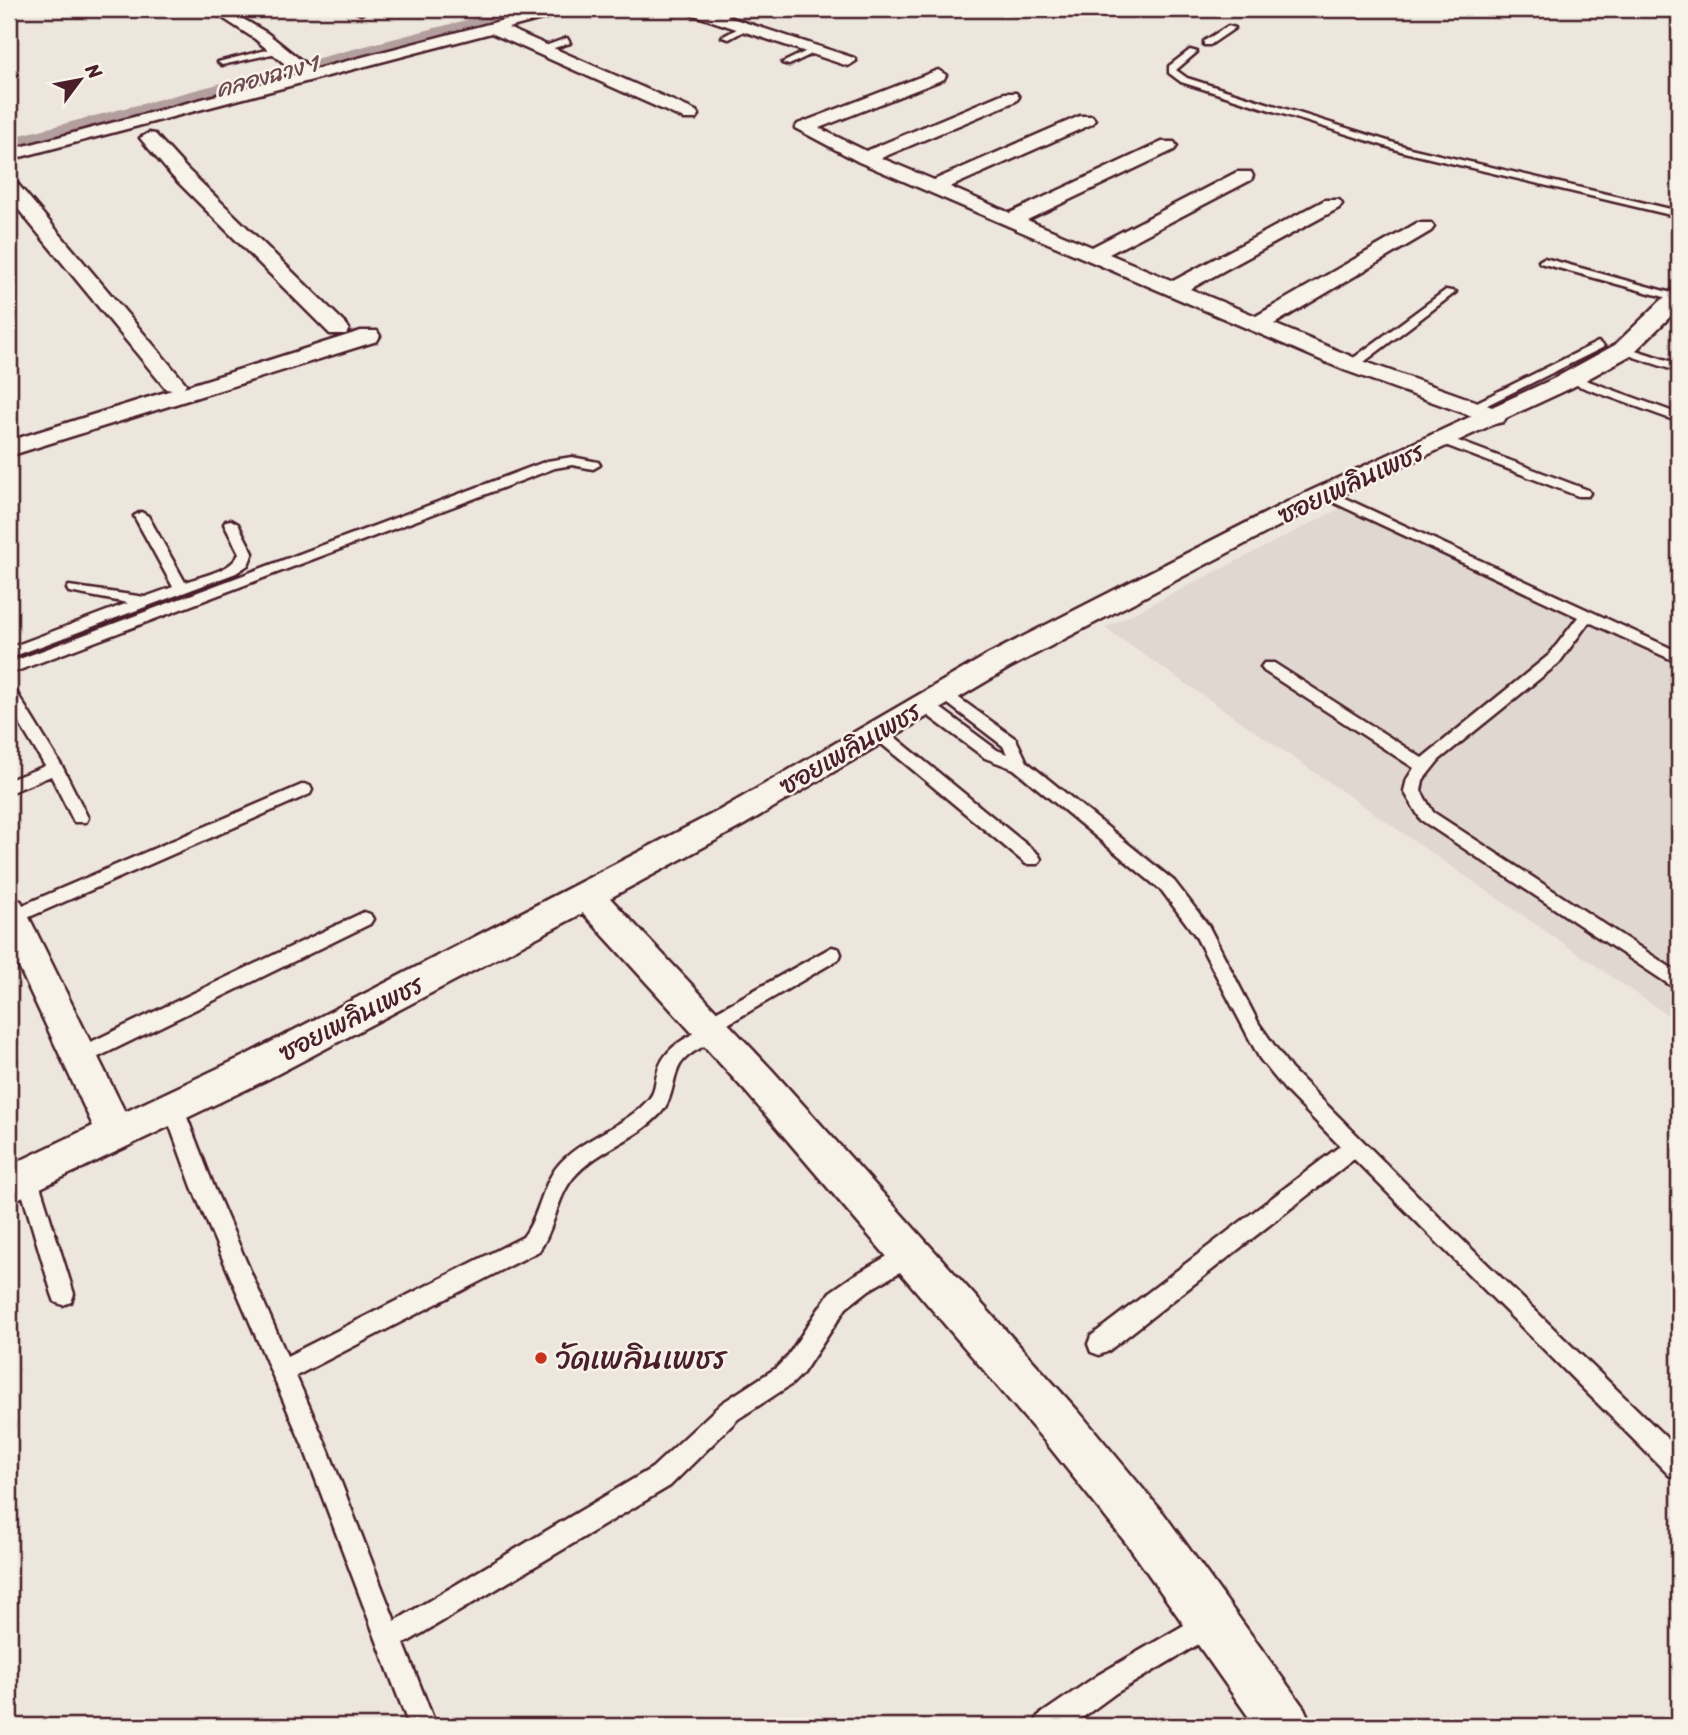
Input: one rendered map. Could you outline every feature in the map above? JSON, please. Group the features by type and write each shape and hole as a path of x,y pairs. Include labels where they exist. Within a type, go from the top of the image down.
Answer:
{"street":[{"path":"216,9 278,50 308,75"},
{"path":"9,155 143,131 308,75 563,9"},
{"path":"690,9 848,61"},
{"path":"495,28 690,114"},
{"path":"938,75 804,128 865,158 1177,288 1352,365 1418,390 1430,400 1484,415"},
{"path":"865,158 1010,97"},
{"path":"935,187 1086,120"},
{"path":"143,131 179,172 338,329"},
{"path":"1012,219 1168,146"},
{"path":"1094,254 1244,176"},
{"path":"9,186 174,384"},
{"path":"1177,288 1332,204"},
{"path":"1259,324 1424,227"},
{"name":"ซอยเพลินเพชร","path":"24,1178 255,1068 587,895 731,818 999,661 1325,494 1445,440 1484,415 1572,379 1678,297"},
{"path":"9,449 369,336"},
{"path":"587,895 911,1254 1063,1428 1147,1531 1286,1726"},
{"path":"10,913 79,1057 110,1137"}],"lane":[{"path":"718,18 733,9"},
{"path":"726,37 747,27"},
{"path":"1207,43 1231,28"},
{"path":"541,49 567,41"},
{"path":"222,62 278,50"},
{"path":"786,63 816,50"},
{"path":"1193,52 1173,66 1171,72 1184,80 1407,150 1679,214"},
{"path":"1544,261 1678,297"},
{"path":"1352,365 1450,292"},
{"path":"1484,415 1611,348 1679,368"},
{"path":"1572,379 1679,418"},
{"path":"1445,440 1583,493"},
{"path":"9,669 552,464 572,461 593,465"},
{"path":"1325,494 1679,658"},
{"path":"141,516 181,589"},
{"path":"9,653 231,570 243,562 246,553 231,524"},
{"path":"74,589 147,601"},
{"path":"1587,615 1554,659 1433,755 1417,775 1411,790 1415,802 1427,816 1679,983"},
{"path":"1269,667 1424,767"},
{"path":"9,694 55,768 80,818"},
{"path":"935,699 1010,743 1020,765"},
{"path":"935,699 991,754 1020,765 1152,872 1185,903 1214,950 1252,1031 1283,1074 1679,1467"},
{"path":"878,732 1032,859"},
{"path":"9,787 55,768"},
{"path":"10,913 304,790"},
{"path":"79,1057 364,919"},
{"path":"282,1371 531,1244 543,1230 558,1181 570,1166 649,1112 663,1096 672,1061 678,1053 710,1029 832,954"},
{"path":"173,1107 203,1187 316,1450 422,1726"},
{"path":"1100,1344 1355,1146"},
{"path":"24,1178 63,1294"},
{"path":"388,1639 661,1477 730,1411 784,1376 795,1365 838,1300 861,1283 911,1254"},
{"path":"1048,1726 1107,1684 1211,1622"}],"shaded area":[{"path":"1357,500 1679,651 1679,1023 1105,628"}],"waterway":[{"name":"คลองฉาง 1","path":"9,143 526,9"}],"place":[{"name":"วัดเพลินเพชร","path":"541,1358"}]}
